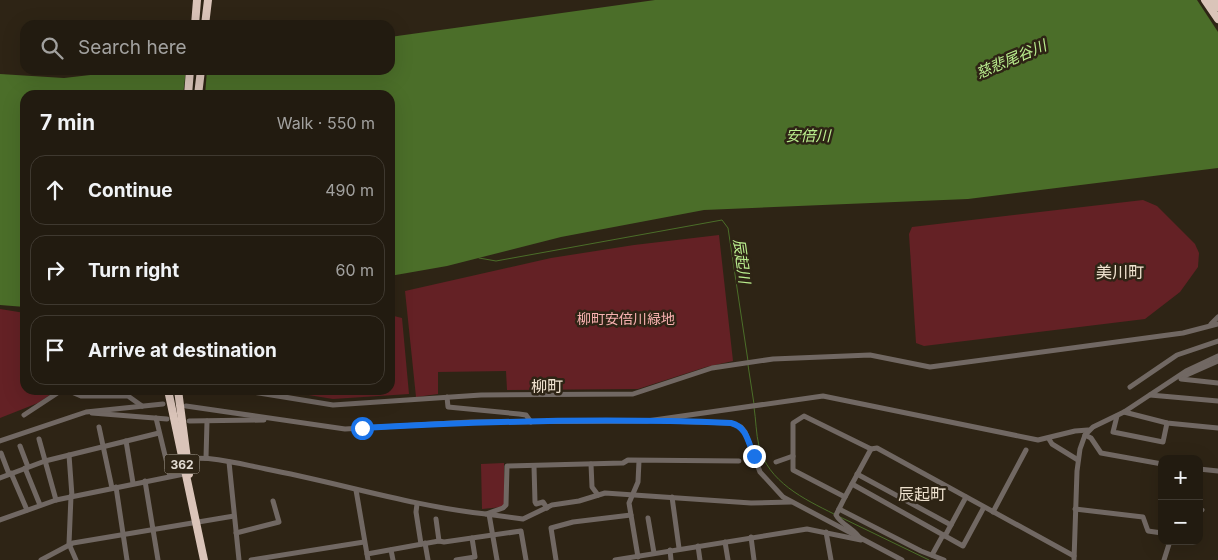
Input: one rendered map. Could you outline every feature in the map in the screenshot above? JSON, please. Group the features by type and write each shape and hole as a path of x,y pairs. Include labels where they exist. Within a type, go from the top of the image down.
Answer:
{"highway":[{"path":"195,20 197,0"},
{"path":"206,20 208,0"},
{"path":"1205,0 1218,19"},
{"path":"1213,0 1218,7"},
{"path":"188,90 190,75"},
{"path":"199,90 200,75"},
{"name":"362","path":"167,395 166,402 204,560"},
{"name":"362","path":"180,395 183,403 187,459 196,522"}],"street":[{"path":"1211,325 1218,317"},
{"path":"272,395 333,405 447,397 633,394 712,368 762,360 870,355 930,367 1183,333 1218,324"},
{"path":"1130,387 1177,355 1218,342"},
{"path":"647,421 767,403 831,396 1038,440 1049,439 1074,431 1087,433 1177,378 1218,356"},
{"path":"1177,378 1218,361"},
{"path":"1177,378 1218,383"},
{"path":"24,415 54,395"},
{"path":"79,395 128,396 142,406"},
{"path":"1150,395 1218,401"},
{"path":"447,397 448,407 519,414 526,416 531,422"},
{"path":"0,441 86,412 166,402"},
{"path":"183,403 345,429 470,422 647,421 731,423 741,427 747,437 760,472 783,497 861,540 902,560"},
{"path":"86,412 167,419"},
{"path":"1124,412 1167,423 1218,428"},
{"path":"845,497 793,470 793,423 804,416 871,449 876,448 1074,558 1078,460 1087,433"},
{"path":"1117,416 1113,432 1163,442 1167,423"},
{"path":"156,418 170,476"},
{"path":"189,421 250,421 272,418"},
{"path":"206,421 206,458"},
{"path":"99,426 114,487 127,560"},
{"path":"0,478 45,461 160,433"},
{"path":"1087,433 1102,453 1158,463"},
{"path":"39,439 56,500"},
{"path":"1049,439 1052,444 1078,460"},
{"path":"126,441 133,484"},
{"path":"20,446 40,505"},
{"path":"861,540 858,534 838,519 836,515 871,449"},
{"path":"993,512 1026,450"},
{"path":"1,453 27,510"},
{"path":"69,455 71,496 70,544 76,560"},
{"path":"776,462 792,456"},
{"path":"187,459 206,458 312,477 356,490 439,509 523,519 547,508 598,494 632,494 751,503 791,502"},
{"path":"488,514 506,505 507,466 639,461 739,461"},
{"path":"639,461 638,482 629,503 639,558"},
{"path":"229,462 239,560"},
{"path":"591,464 592,487 598,494"},
{"path":"534,466 534,502 536,504 543,502 547,508"},
{"path":"1203,469 1218,471"},
{"path":"0,520 71,496 184,474"},
{"path":"857,474 951,525"},
{"path":"146,481 158,560"},
{"path":"852,484 963,546 984,507"},
{"path":"356,490 367,557 423,543 444,542 521,531 526,560"},
{"path":"672,497 679,548"},
{"path":"932,556 966,497"},
{"path":"236,533 279,522 273,501"},
{"path":"417,504 416,512 428,560"},
{"path":"839,508 932,556 944,560"},
{"path":"1075,509 1143,517 1148,531 1158,532"},
{"path":"488,514 497,560"},
{"path":"556,560 551,528 572,522 631,514"},
{"path":"41,560 70,544 234,516"},
{"path":"648,518 654,553"},
{"path":"436,519 439,541"},
{"path":"615,560 639,558 679,548 808,529 861,540"},
{"path":"826,532 831,560"},
{"path":"751,537 754,560"},
{"path":"456,560 475,557 472,538"},
{"path":"251,560 275,558 364,542"},
{"path":"726,542 728,560"},
{"path":"1164,560 1169,545"},
{"path":"698,546 700,560"},
{"path":"391,550 393,560"},
{"path":"670,550 672,560"}],"green space":[{"path":"1143,200 1157,206 1195,244 1199,253 1198,267 1180,292 1145,319 924,346 916,343 909,234 912,227"},
{"name":"柳町安倍川緑地","path":"719,235 733,361 706,367 638,389 507,390 506,371 438,372 438,394 416,397 405,291 551,258 634,245"},
{"path":"0,309 20,312 20,395 50,395 38,403 0,418"},
{"path":"395,316 402,318 409,394 395,395"},
{"path":"309,395 394,395 333,399"},
{"path":"504,463 504,504 502,507 482,509 481,464"}],"water":[{"path":"655,0 1218,0 1218,168 968,199 704,210 561,237 447,266 395,275 395,90 20,90 20,307 0,305 0,74 64,78 90,75 395,75 395,36"}],"pier":[{"path":"1197,0 1218,0 1218,32"},
{"path":"185,75 207,75 205,90 184,90"}],"waterway":[{"name":"辰起川","path":"479,258 496,261 722,220 728,228 748,361"},
{"name":"辰起川","path":"748,365 754,404"},
{"name":"辰起川","path":"754,407 759,446 770,470 799,495 834,514"},
{"name":"辰起川","path":"840,517 929,560"}],"district":[{"name":"美川町","path":"1120,272"},
{"name":"柳町","path":"547,386"},
{"name":"辰起町","path":"922,494"}],"route":[{"path":"362,428 470,422 647,421 731,423 741,427 745,432 754,456"}],"water label":[{"name":"慈悲尾谷川","path":"1011,59"},
{"name":"安倍川","path":"808,135"}]}
